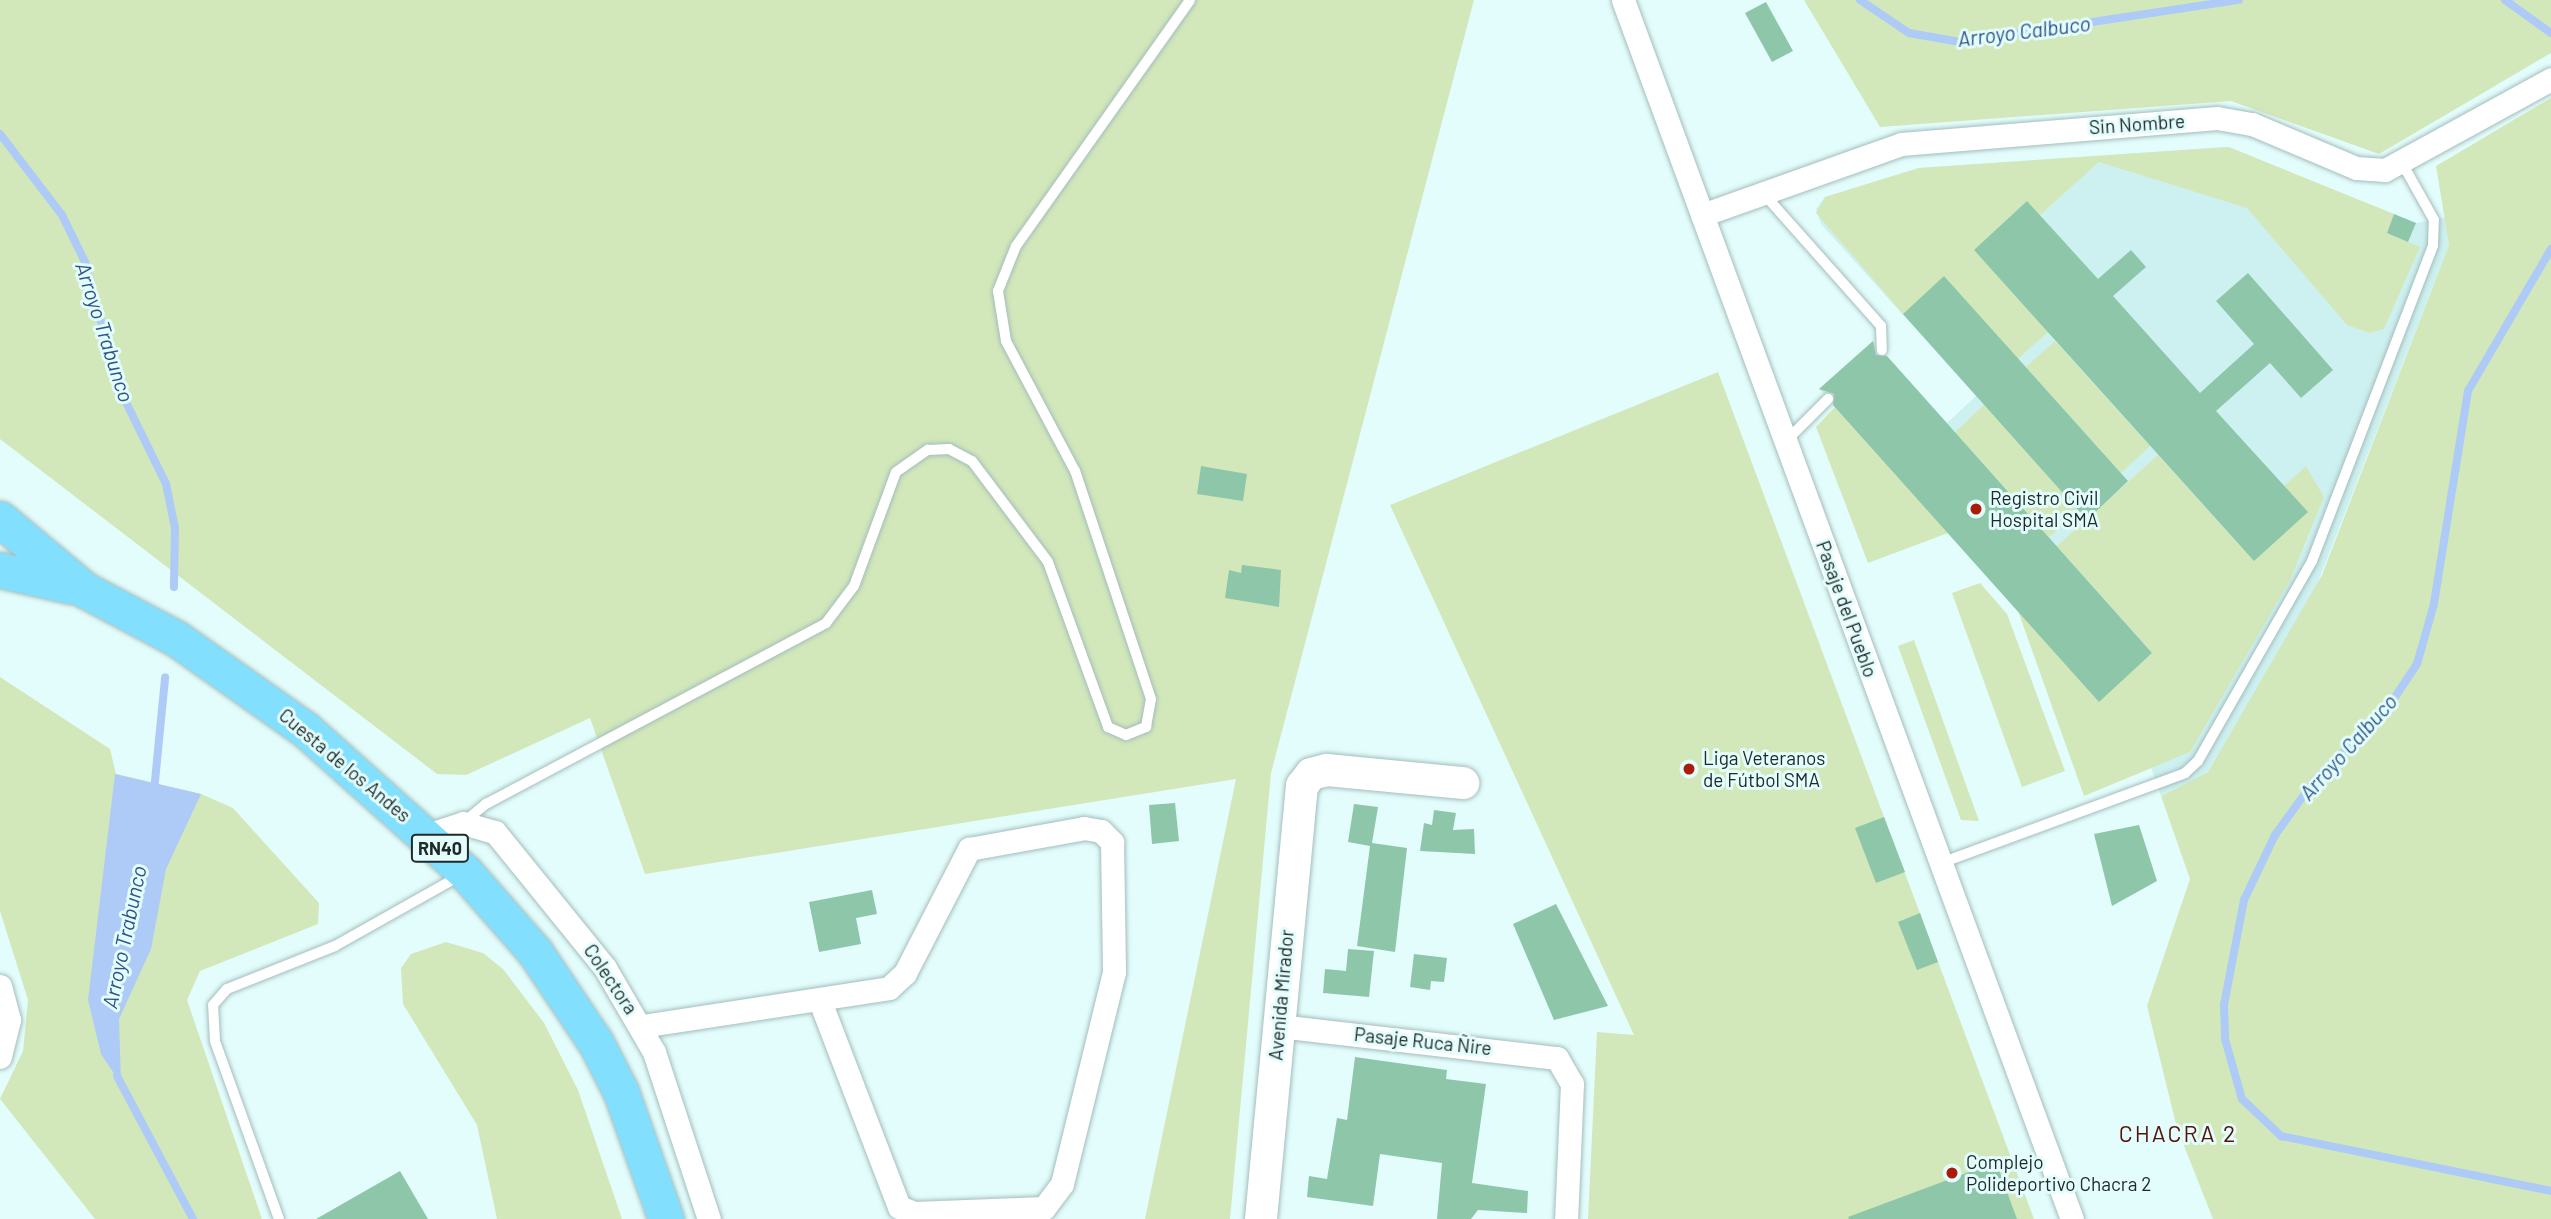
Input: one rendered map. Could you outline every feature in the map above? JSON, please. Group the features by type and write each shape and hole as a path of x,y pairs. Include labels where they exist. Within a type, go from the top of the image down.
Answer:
{"main road":[{"name":"Cuesta de los Andes","path":"0,519 85,590 177,639 252,690 426,835 465,872 535,952 596,1043 636,1131 666,1219"},
{"name":"Cuesta de los Andes","path":"0,570 85,590"}],"street":[{"name":"Pasaje del Pueblo","path":"1623,0 2072,1219"},
{"name":"Sin Nombre","path":"1702,215 1914,141 2217,118 2252,124 2365,171 2402,163 2551,79"},
{"name":"Avenida Mirador","path":"1261,1219 1300,795 1311,774 1335,770 1463,783"},
{"path":"426,835 463,823"},
{"name":"Colectora","path":"463,823 495,832 587,943 642,1026 709,1219"},
{"path":"642,1026 877,992 897,981 969,849 1084,828 1101,831 1112,842 1114,972 1062,1184 1044,1208 914,1213 899,1207 820,1001"},
{"path":"0,986 9,1020 0,1057"},
{"name":"Pasaje Ruca Ñire","path":"1279,1026 1540,1053 1564,1064 1573,1094 1566,1219"}],"lane":[{"path":"463,823 486,804 826,623 854,586 896,472 928,450 949,449 972,461 1048,562 1108,727 1126,735 1146,727 1151,699 1075,471 1006,341 998,291 1016,246 1190,0"},
{"path":"1941,863 2185,773 2202,756 2312,561 2433,245 2434,220 2402,163"},
{"path":"1763,193 1881,326 1882,350"},
{"path":"1785,442 1828,399"},
{"path":"279,1219 215,1041 214,1006 227,989 335,946 465,872"}],"shaded area":[{"path":"2224,147 2416,223 2447,217 2449,245 2315,590 2208,772 2161,796 2147,756 1819,389 1873,341 1947,423 1976,396 1821,224 1816,209 1825,197 1919,168"}],"green space":[{"path":"0,0 1474,0 1271,773 1230,1219 1145,1219 1236,779 645,874 590,718 466,775 437,774 0,439"},
{"path":"1804,0 2551,0 2551,53 2379,154 2231,101 1880,127"},
{"path":"2551,98 2551,1219 2213,1219 2177,1128 2147,1006 2190,879 2161,796 2208,772 2322,575 2449,245 2436,166"},
{"path":"2229,147 2394,214 2387,233 2420,247 2384,329 2370,333 2347,325 2247,208 2099,162 2040,215 2027,201 1974,250 2048,332 2018,359 1945,277 1903,314 1816,213 1825,197 1919,168"},
{"path":"2055,341 2150,446 2121,473 2026,367"},
{"name":"Liga Veteranos de Fútbol SMA","path":"1718,372 2034,1219 1588,1219 1597,1032 1634,1035 1390,505"},
{"path":"1984,405 2079,511 2049,537 1955,432"},
{"path":"1835,407 1948,533 1868,563 1816,427"},
{"path":"2158,455 2254,561 2307,512 2284,486 2306,466 2324,497 2290,580 2190,752 2084,796 2018,611 2099,701 2152,653 2057,546"},
{"path":"1980,583 2007,614 2065,771 2022,787 1952,593"},
{"path":"1914,640 1979,821 1961,820 1898,646"},
{"path":"0,677 110,749 116,774 201,794 233,808 319,903 318,924 200,971 187,1000 262,1219 95,1219 0,1099 23,1051 28,1000 0,911"},
{"path":"446,942 483,953 503,969 544,1023 578,1090 622,1219 497,1219 477,1125 403,1004 401,968 411,954"}],"water":[{"path":"115,774 201,794 166,869 151,949 119,1019 121,1084 101,1054 88,1000"}],"building":[{"path":"1766,2 1793,51 1772,62 1745,13"},
{"path":"2027,201 2098,279 2131,250 2146,267 2113,296 2200,393 2254,344 2216,301 2248,273 2333,370 2301,398 2270,363 2216,411 2308,512 2254,561 1974,250"},
{"path":"2394,214 2416,223 2408,242 2387,233"},
{"path":"1944,276 2128,481 2087,520 1903,314"},
{"path":"1873,341 1876,355 1887,356 2152,653 2099,702 1833,405 1834,394 1819,389"},
{"path":"1201,466 1247,474 1243,501 1197,494"},
{"path":"1242,565 1281,570 1279,607 1225,598 1229,570 1241,573"},
{"path":"1175,803 1179,841 1152,844 1149,805"},
{"path":"1354,804 1378,807 1372,843 1407,848 1395,952 1357,946 1370,846 1348,842"},
{"path":"1434,810 1456,813 1453,830 1474,829 1475,854 1420,851 1424,823 1432,825"},
{"path":"1884,817 1905,872 1876,883 1855,828"},
{"path":"2139,825 2157,881 2112,906 2094,834"},
{"path":"872,890 877,914 856,918 861,944 819,952 809,902"},
{"path":"1556,904 1608,1006 1554,1020 1513,924"},
{"path":"1920,913 1938,962 1917,970 1898,922"},
{"path":"1348,949 1374,951 1369,997 1323,993 1325,969 1346,971"},
{"path":"1414,954 1447,958 1444,982 1431,981 1430,990 1410,987"},
{"path":"1355,1057 1447,1070 1446,1079 1486,1084 1472,1183 1528,1191 1527,1213 1478,1210 1471,1219 1437,1219 1442,1163 1380,1154 1373,1206 1307,1197 1309,1176 1327,1179 1337,1118 1347,1120"},
{"path":"1996,1162 2017,1219 1848,1217"},
{"path":"400,1171 428,1219 316,1219"}],"waterway":[{"name":"Arroyo Calbuco","path":"1860,0 1909,33 1960,42 2239,0"},
{"name":"Arroyo Calbuco","path":"2505,0 2551,33"},
{"name":"Arroyo Trabunco","path":"0,134 62,215 85,262 119,388 166,484 175,528 174,587"},
{"name":"Arroyo Calbuco","path":"2551,249 2468,391 2434,604 2417,664 2387,709 2314,781 2275,835 2244,900 2224,1005 2225,1039 2242,1099 2281,1136 2551,1191"},
{"name":"Arroyo Trabunco","path":"154,791 165,678"},
{"name":"Arroyo Trabunco","path":"117,1076 193,1219"}],"place":[{"name":"Registro Civil Hospital SMA","path":"1976,509"},
{"name":"Liga Veteranos de Fútbol SMA","path":"1689,769"},
{"name":"Complejo Polideportivo Chacra 2","path":"1952,1173"}],"district":[{"name":"CHACRA 2","path":"2178,1133"}]}
